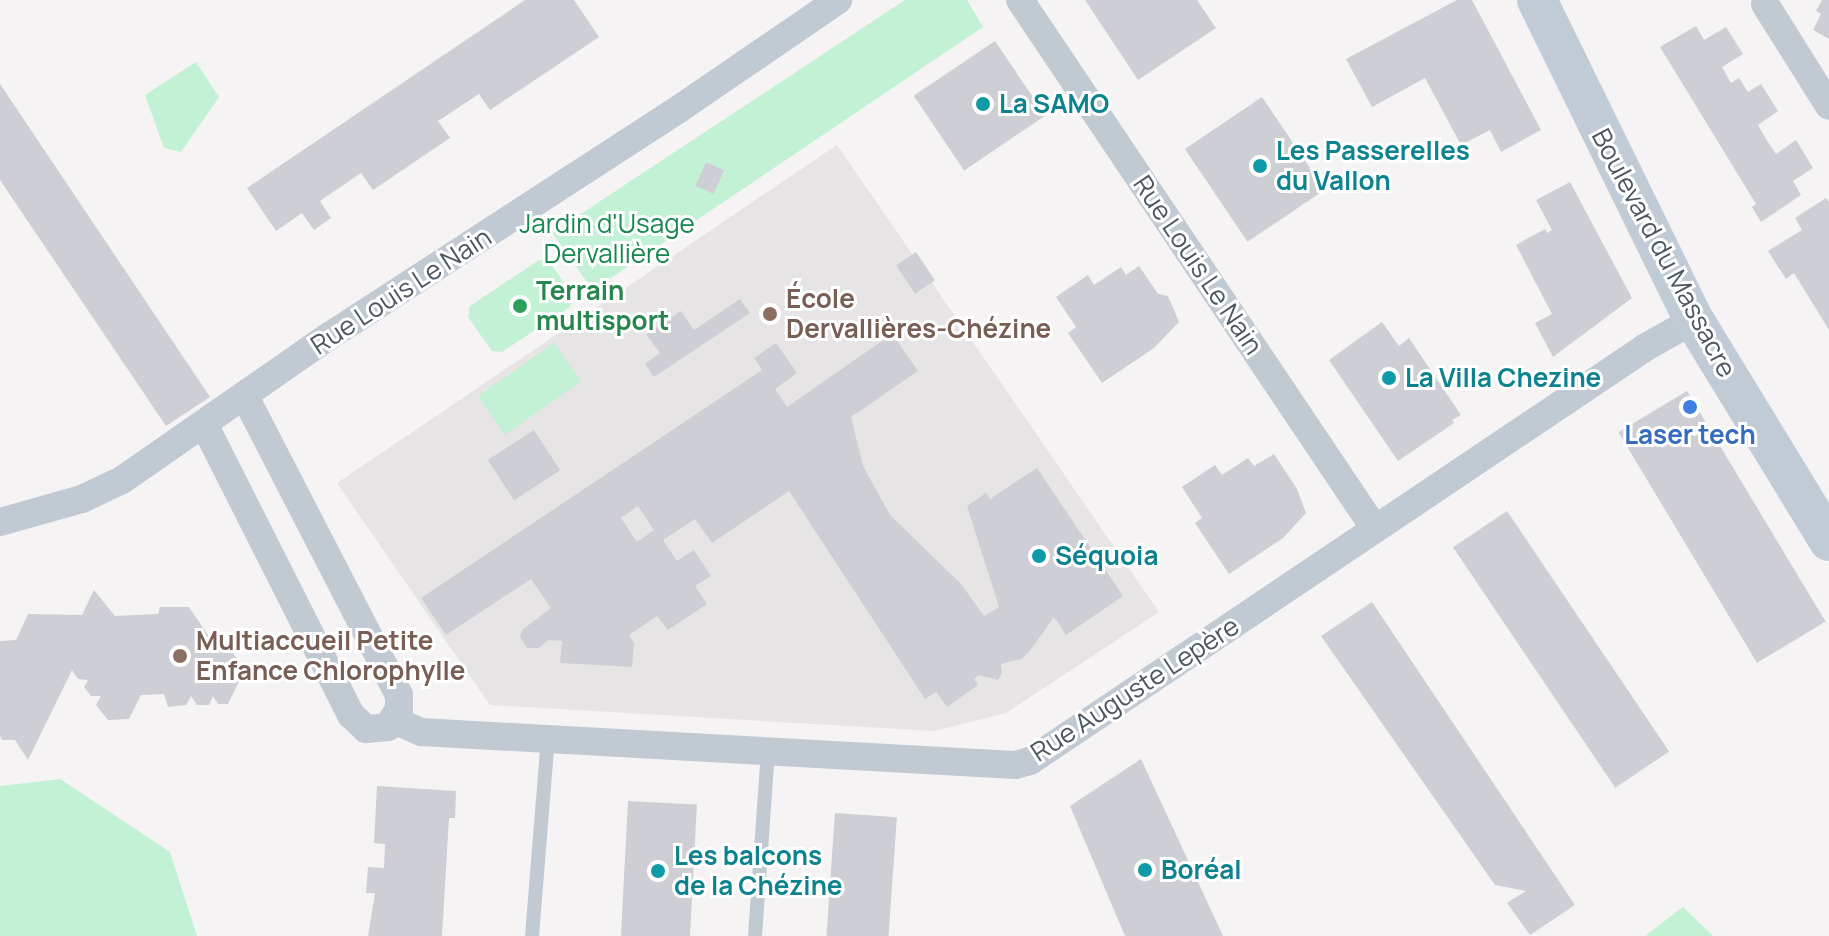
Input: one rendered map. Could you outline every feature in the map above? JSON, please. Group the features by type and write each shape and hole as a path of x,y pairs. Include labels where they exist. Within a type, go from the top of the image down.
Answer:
{"main road":[{"name":"Boulevard du Massacre","path":"1537,0 1694,320 1829,541"}],"street":[{"name":"Rue Louis Le Nain","path":"0,522 82,499 122,480 246,398 331,335 679,109 838,0"},
{"name":"Rue Louis Le Nain","path":"1020,0 1375,529"},
{"path":"1765,4 1829,106"},
{"name":"Rue Auguste Lepère","path":"204,424 359,726 374,731 388,727 394,720 421,732 1015,765 1030,761 1646,347 1694,320"},
{"path":"246,398 399,695 399,709 394,720"}],"lane":[{"path":"532,936 548,739"},
{"path":"755,936 768,751"}],"shaded area":[{"name":"École Dervallières-Chézine","path":"837,145 1159,612 1006,713 934,731 490,705 337,483"}],"green space":[{"name":"Jardin d'Usage Dervallière","path":"905,0 967,0 983,27 593,290 552,233"},
{"path":"196,62 219,97 181,152 164,148 145,95"},
{"name":"Terrain multisport","path":"539,260 549,261 573,296 570,307 502,352 492,351 468,317 470,306"},
{"path":"554,343 581,382 505,435 478,396"},
{"path":"60,779 170,852 197,936 0,936 0,786"},
{"path":"1683,907 1713,936 1645,936"}],"building":[{"path":"525,0 574,0 599,37 490,110 479,94 438,121 450,138 373,190 361,173 320,201 331,218 314,230 302,213 276,231 247,188"},
{"path":"1085,0 1197,0 1216,28 1138,80"},
{"path":"1457,0 1472,0 1541,130 1501,152 1490,130 1461,145 1425,78 1372,107 1346,59"},
{"path":"1822,0 1829,0 1829,39 1813,30 1821,14 1816,11"},
{"path":"1696,26 1704,40 1726,27 1743,54 1722,67 1731,83 1739,78 1748,92 1761,84 1778,111 1758,125 1766,139 1776,154 1796,140 1813,168 1793,181 1801,195 1761,222 1752,207 1756,204 1660,47"},
{"name":"La SAMO","path":"995,41 1045,116 964,170 914,96"},
{"path":"0,84 210,397 166,426 0,180"},
{"name":"Les Passerelles du Vallon","path":"1262,97 1325,190 1248,242 1185,149"},
{"path":"706,162 724,170 714,194 695,186"},
{"path":"1570,182 1632,298 1553,357 1535,323 1552,314 1516,245 1545,229 1547,233 1552,230 1536,200"},
{"path":"1826,198 1829,202 1829,330 1794,273 1786,279 1768,251 1802,230 1795,218"},
{"path":"916,252 935,280 915,294 896,265"},
{"path":"1139,266 1158,294 1168,296 1179,322 1154,348 1102,383 1068,333 1076,327 1056,297 1088,275 1094,285 1121,267 1126,275"},
{"path":"740,299 750,313 654,377 645,364 660,353 646,334 681,311 694,330"},
{"name":"La Villa Chezine","path":"1382,322 1399,346 1409,338 1461,415 1398,461 1329,360"},
{"path":"892,334 918,371 851,417 863,466 890,515 961,584 984,616 999,607 967,506 986,493 990,499 1037,468 1123,596 1066,635 1054,617 1029,652 1021,659 1001,664 1002,673 998,680 979,675 974,679 978,685 947,707 936,692 925,699 789,491 712,543 695,519 663,540 677,561 694,550 711,576 695,586 707,604 668,630 657,616 629,635 634,643 632,667 560,663 562,641 548,640 539,648 527,648 520,637 522,630 551,608 531,579 446,635 421,598 762,370 754,358 776,343 797,373 775,389 787,407","holes":["638,506 654,530 637,542 621,518"]},
{"path":"1687,391 1826,622 1757,663 1618,432"},
{"path":"534,430 560,470 514,500 488,460"},
{"path":"1274,454 1297,489 1306,513 1283,538 1229,574 1195,523 1202,518 1182,487 1215,465 1222,475 1248,458 1254,466"},
{"path":"1507,511 1669,751 1615,788 1453,547"},
{"path":"94,590 115,616 158,614 160,607 189,607 214,644 226,644 245,669 228,704 218,704 213,696 209,705 197,705 191,696 186,705 168,707 164,694 141,695 129,719 108,720 96,705 101,696 91,696 84,687 88,680 78,679 72,670 28,760 15,740 2,740 0,736 0,641 16,640 28,614 82,615"},
{"path":"1372,602 1575,905 1530,935 1507,903 1526,891 1495,885 1321,636"},
{"name":"Boréal","path":"1141,759 1223,936 1125,936 1070,806"},
{"path":"377,786 456,791 455,818 449,818 442,936 368,936 375,893 366,893 368,867 384,868 385,844 374,843"},
{"name":"Les balcons de la Chézine","path":"628,801 697,805 690,936 621,936"},
{"path":"835,813 897,817 889,936 826,936"}],"place":[{"name":"La SAMO","path":"983,104"},
{"name":"Les Passerelles du Vallon","path":"1260,166"},
{"name":"Terrain multisport","path":"520,306"},
{"name":"École Dervallières-Chézine","path":"770,314"},
{"name":"La Villa Chezine","path":"1389,378"},
{"name":"Laser tech","path":"1690,407"},
{"name":"Séquoia","path":"1039,556"},
{"name":"Multiaccueil Petite Enfance Chlorophylle","path":"180,656"},
{"name":"Boréal","path":"1145,870"},
{"name":"Les balcons de la Chézine","path":"658,871"}]}
